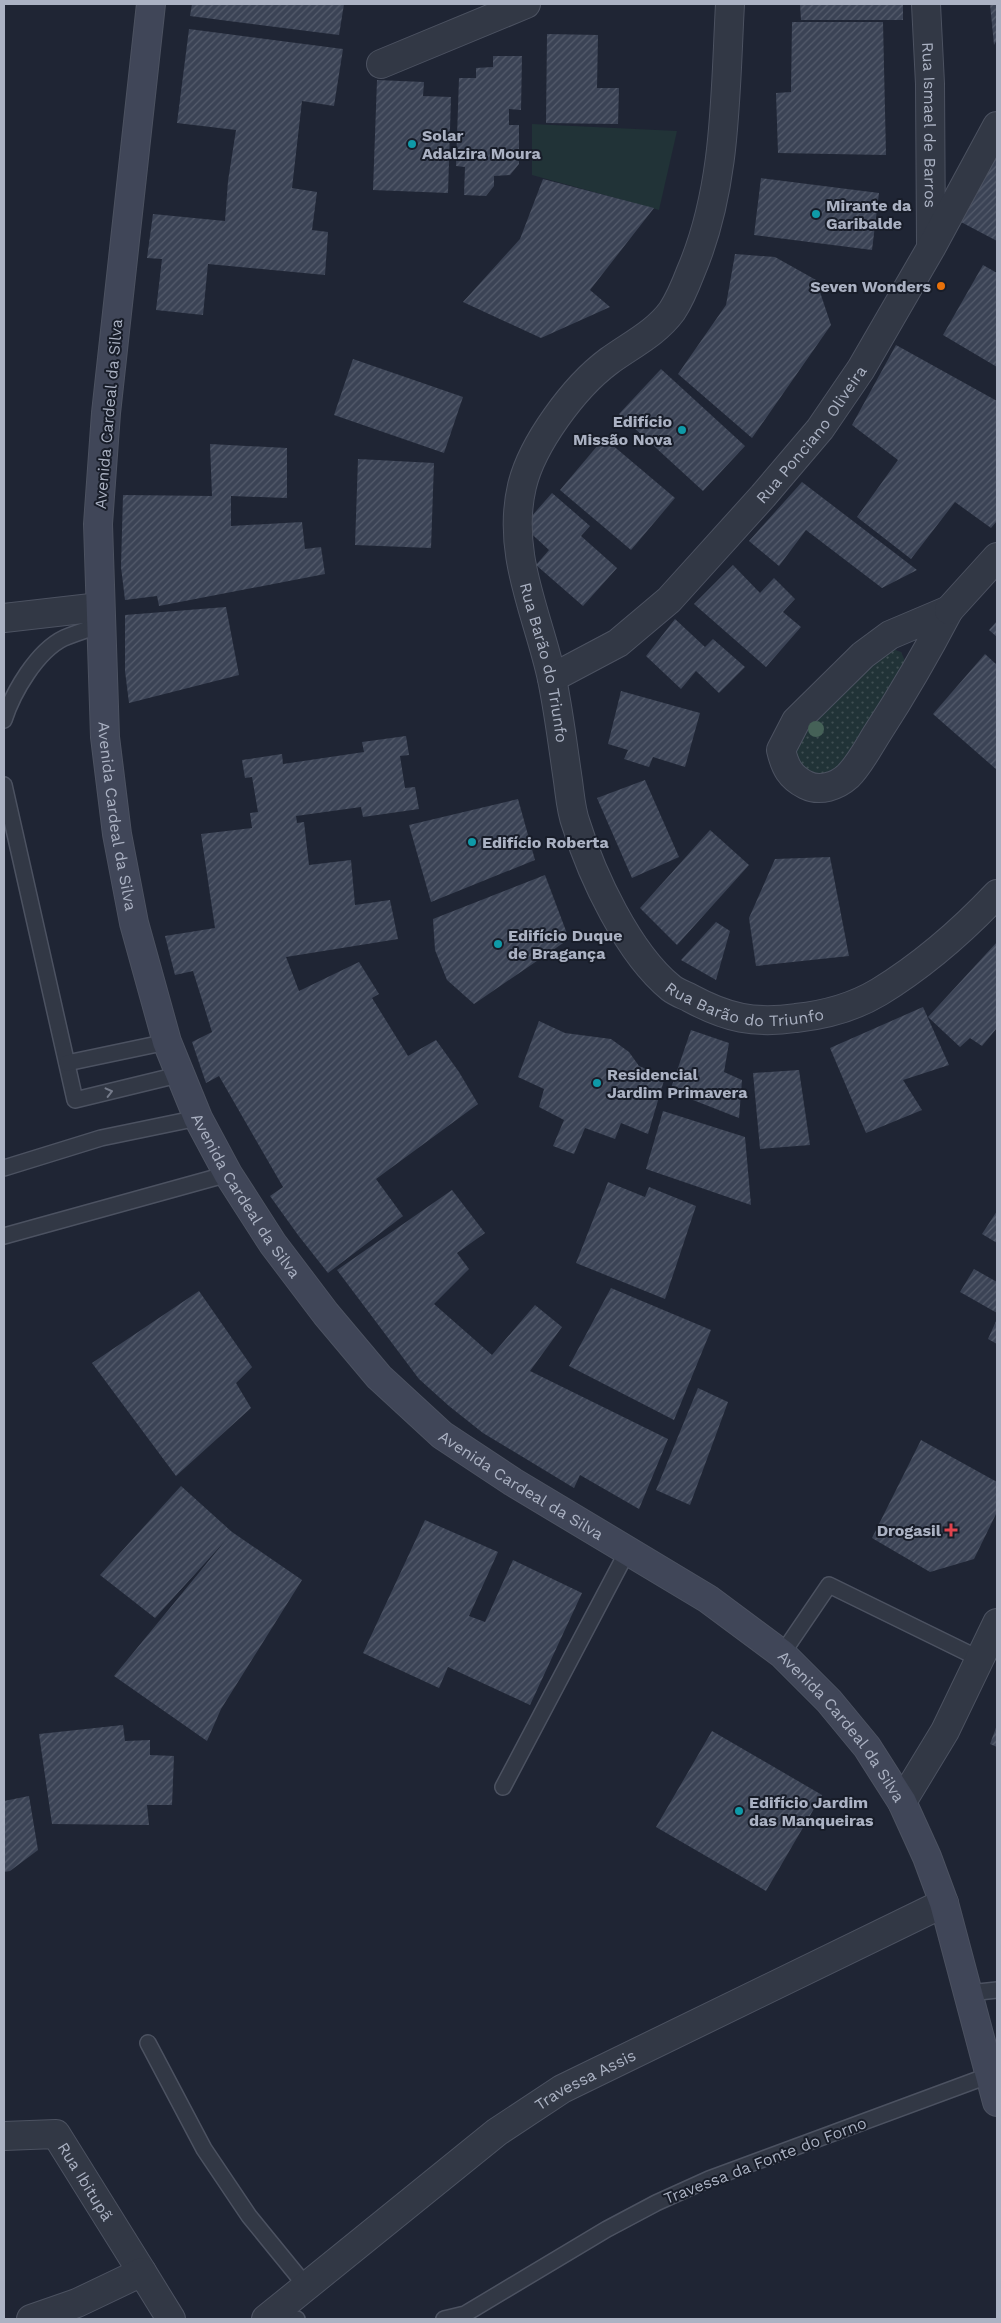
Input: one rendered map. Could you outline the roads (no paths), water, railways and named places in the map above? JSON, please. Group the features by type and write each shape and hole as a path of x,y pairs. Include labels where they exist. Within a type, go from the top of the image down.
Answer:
{"main road":[{"name":"Avenida Cardeal da Silva","path":"151,4 106,413 98,524 105,737 116,834 134,923 168,1042 198,1118 228,1174 273,1244 326,1314 379,1377 442,1435 513,1482 708,1599 782,1654 829,1700 867,1747 902,1802 944,1903 997,2102"}],"street":[{"path":"381,64 526,4"},
{"name":"Rua Barão do Triunfo","path":"730,4 724,122 712,212 700,252 672,310 650,333 606,364 576,393 540,444 523,483 516,522 523,576 552,678 575,822 594,872 615,918 647,962 671,988 711,1009 743,1020 772,1022 823,1015 876,994 924,961 974,919 997,894"},
{"name":"Rua Ismael de Barros","path":"926,4 930,84 931,248"},
{"name":"Rua Ponciano Oliveira","path":"552,678 618,643 669,600 763,496 820,429 861,369 931,248 997,126"},
{"path":"949,610 890,636 863,655 796,721 781,750 785,766 795,780 813,788 832,786 848,776 863,757 914,678 949,610 997,557"},
{"path":"4,618 100,616"},
{"path":"902,1802 945,1731 997,1623"},
{"name":"Travessa Assis","path":"267,2318 497,2132 562,2089 944,1903"},
{"name":"Rua Ibitupã","path":"4,2136 56,2134 142,2272"},
{"path":"31,2319 77,2303 142,2272 171,2319"}],"lane":[{"path":"4,720 11,700 34,663 62,639 100,616"},
{"path":"4,785 75,1100 182,1074"},
{"path":"67,1063 168,1042"},
{"path":"4,1168 101,1138 198,1118"},
{"path":"4,1236 228,1174"},
{"path":"503,1787 628,1550"},
{"path":"782,1654 829,1585 980,1659"},
{"path":"968,1993 997,1990"},
{"path":"148,2042 204,2149 249,2216 306,2286"},
{"name":"Travessa da Fonte do Forno","path":"444,2319 464,2314 607,2229 656,2203 709,2179 990,2075"},
{"path":"267,2318 297,2319"}],"place":[{"name":"Solar Adalzira Moura","path":"412,144"},
{"name":"Mirante da Garibalde","path":"816,214"},
{"name":"Seven Wonders","path":"941,286"},
{"name":"Edifício Missão Nova","path":"682,430"},
{"name":"Edifício Roberta","path":"472,842"},
{"name":"Edifício Duque de Bragança","path":"498,944"},
{"name":"Residencial Jardim Primavera","path":"597,1083"},
{"name":"Drogasil","path":"951,1530"},
{"name":"Edifício Jardim das Manqueiras","path":"739,1811"}]}
